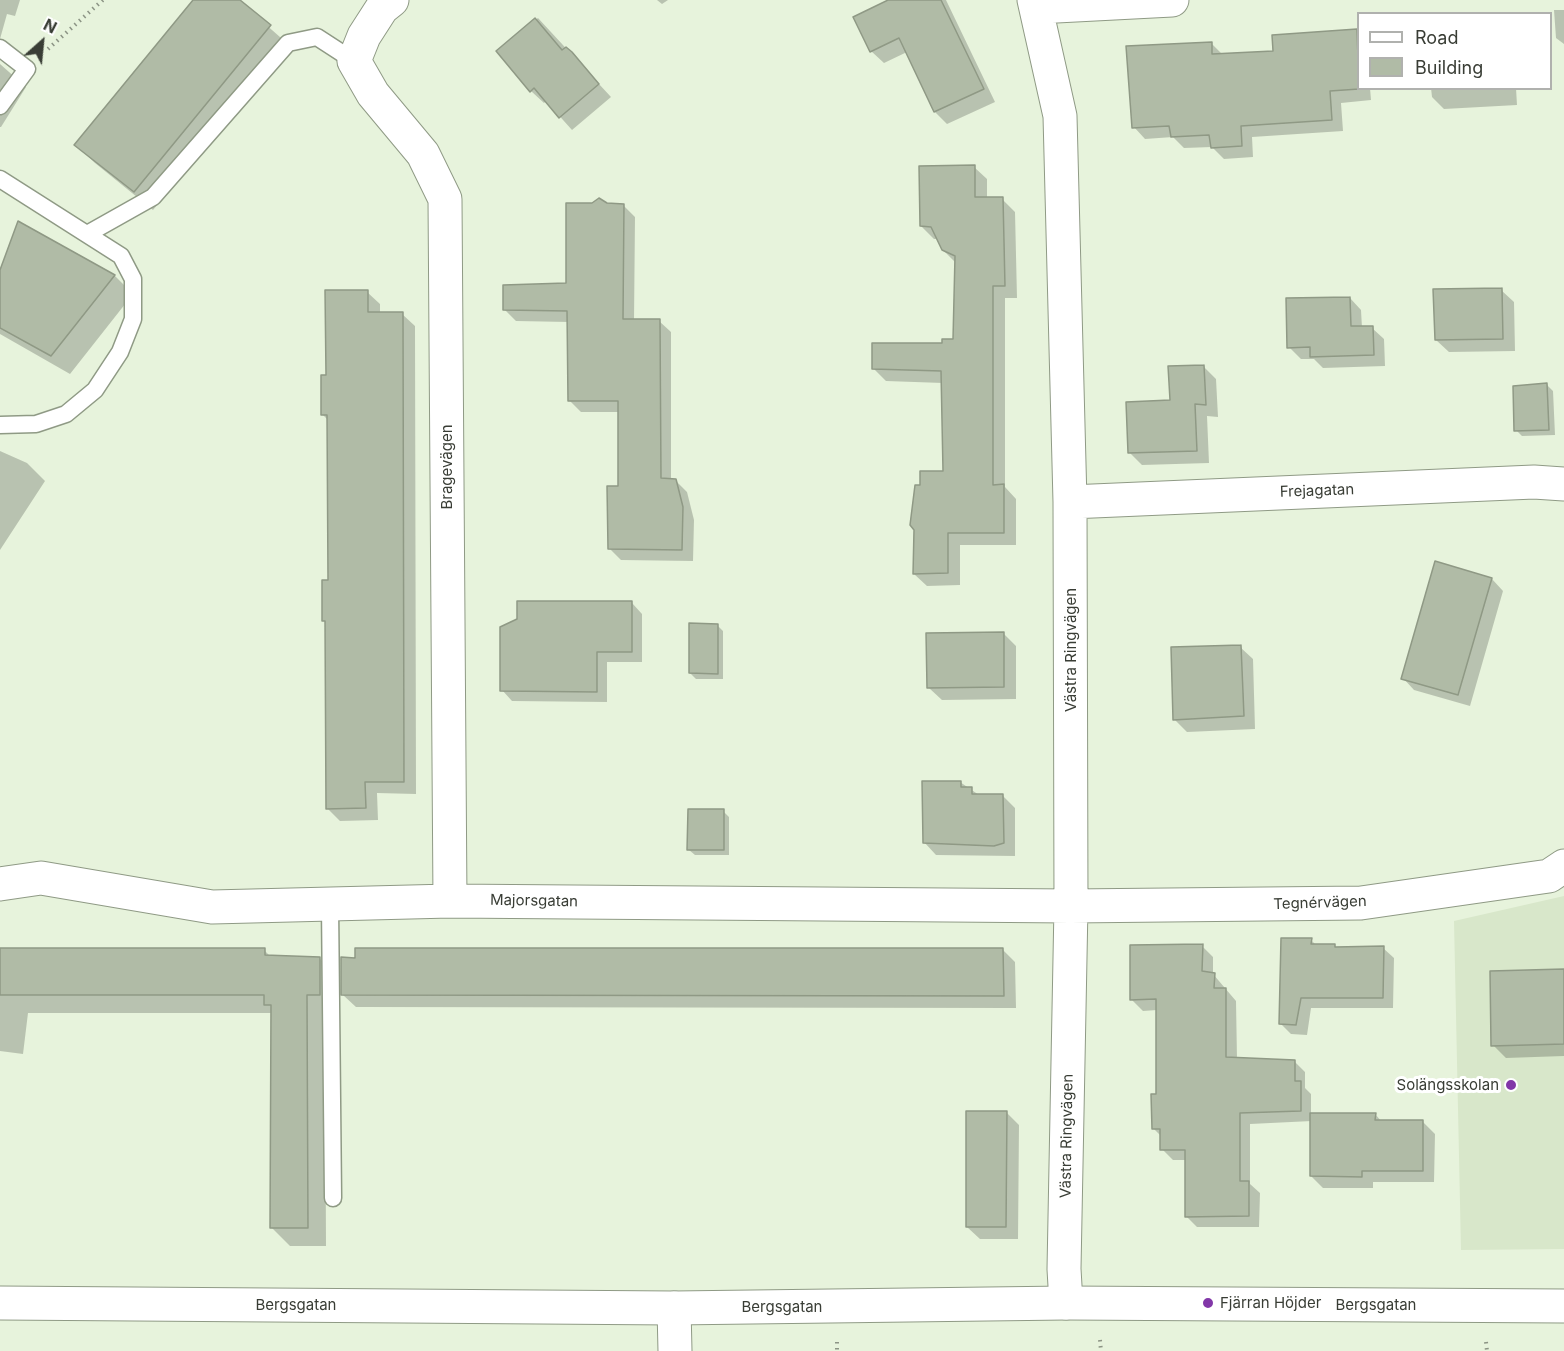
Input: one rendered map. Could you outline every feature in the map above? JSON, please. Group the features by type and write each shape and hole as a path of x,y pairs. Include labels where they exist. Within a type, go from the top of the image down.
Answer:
{"street":[{"path":"1035,4 1172,0"},
{"path":"354,61 364,36 383,3"},
{"name":"Västra Ringvägen","path":"1035,4 1060,116 1070,502 1071,906 1064,1269 1066,1303"},
{"name":"Bragevägen","path":"354,61 373,94 423,154 445,199 450,901"},
{"name":"Frejagatan","path":"1070,502 1534,482 1564,484"},
{"name":"Tegnérvägen","path":"1071,906 1361,903 1549,876 1564,866"},
{"name":"Majorsgatan","path":"0,884 41,878 212,907 450,901 1071,906"},
{"name":"Bergsgatan","path":"0,1303 674,1308 1066,1303 1564,1306"},
{"path":"674,1308 675,1351"}],"lane":[{"path":"89,233 153,197 288,43 317,37 354,61"},
{"path":"0,48 27,69 0,106"},
{"path":"0,179 89,233 121,256 133,279 133,319 120,352 95,390 66,414 36,424 0,424"},
{"path":"330,905 333,1198"}],"path":[{"path":"27,69 103,0"}],"shaded area":[{"name":"Solängsskolan","path":"1564,896 1564,1249 1461,1250 1454,921"}],"building":[{"path":"193,0 240,0 271,25 134,192 74,145"},
{"path":"888,0 941,0 984,89 934,112 899,38 870,52 853,17"},
{"path":"535,18 562,50 566,47 572,52 599,84 559,118 534,88 530,92 496,51"},
{"path":"1357,29 1357,89 1330,91 1332,120 1241,126 1242,146 1211,148 1209,135 1171,137 1169,126 1132,128 1126,46 1212,42 1212,54 1273,51 1272,35"},
{"path":"975,165 975,197 1003,197 1005,286 993,286 993,485 1004,484 1004,533 948,533 948,573 913,574 914,530 910,525 915,485 920,485 920,471 943,471 941,371 872,369 872,343 942,343 942,339 953,339 955,256 942,250 931,227 920,226 919,166"},
{"path":"599,198 607,203 624,204 623,319 660,319 661,478 676,479 683,507 682,550 608,549 607,486 618,486 618,401 568,401 567,311 503,310 503,285 566,283 566,203 592,203"},
{"path":"18,221 115,275 51,356 0,328 0,270"},
{"path":"1502,288 1503,339 1435,340 1433,289"},
{"path":"325,290 368,290 368,312 403,312 404,782 365,782 366,808 326,809 325,621 322,621 322,580 328,580 327,415 321,415 321,375 326,375"},
{"path":"1350,297 1351,326 1373,326 1374,355 1310,357 1310,347 1287,348 1286,298"},
{"path":"1204,365 1206,405 1195,404 1197,451 1128,453 1126,402 1170,400 1168,366"},
{"path":"1547,383 1549,430 1514,431 1513,386"},
{"path":"1435,561 1492,578 1458,695 1401,679"},
{"path":"517,601 632,601 632,652 597,652 597,692 500,691 500,627 517,619"},
{"path":"689,623 718,624 718,674 689,673"},
{"path":"1004,632 1004,687 927,688 926,633"},
{"path":"1241,645 1244,716 1173,720 1171,647"},
{"path":"922,781 961,781 961,787 972,787 972,794 1003,794 1004,843 994,846 923,843"},
{"path":"688,809 724,809 724,850 687,850"},
{"path":"1281,938 1312,938 1311,944 1335,944 1335,947 1384,946 1383,998 1301,998 1296,1025 1279,1024"},
{"path":"1203,944 1202,971 1215,973 1214,988 1226,988 1226,1057 1295,1060 1295,1081 1301,1081 1301,1111 1240,1113 1240,1181 1249,1181 1249,1216 1185,1217 1185,1150 1160,1150 1160,1129 1152,1129 1151,1094 1156,1094 1156,999 1130,1000 1130,945"},
{"path":"0,948 265,948 265,955 320,957 320,995 307,995 308,1228 270,1228 271,1005 264,1005 264,995 0,995"},
{"path":"355,948 1003,948 1004,996 341,995 341,957 355,958"},
{"path":"1564,969 1564,1044 1491,1046 1490,971"},
{"path":"966,1111 1007,1111 1006,1227 966,1227"},
{"path":"1310,1113 1376,1113 1375,1120 1423,1120 1423,1171 1362,1171 1362,1177 1310,1176"}],"place":[{"name":"Solängsskolan","path":"1511,1085"},
{"name":"Fjärran Höjder","path":"1208,1303"}]}
